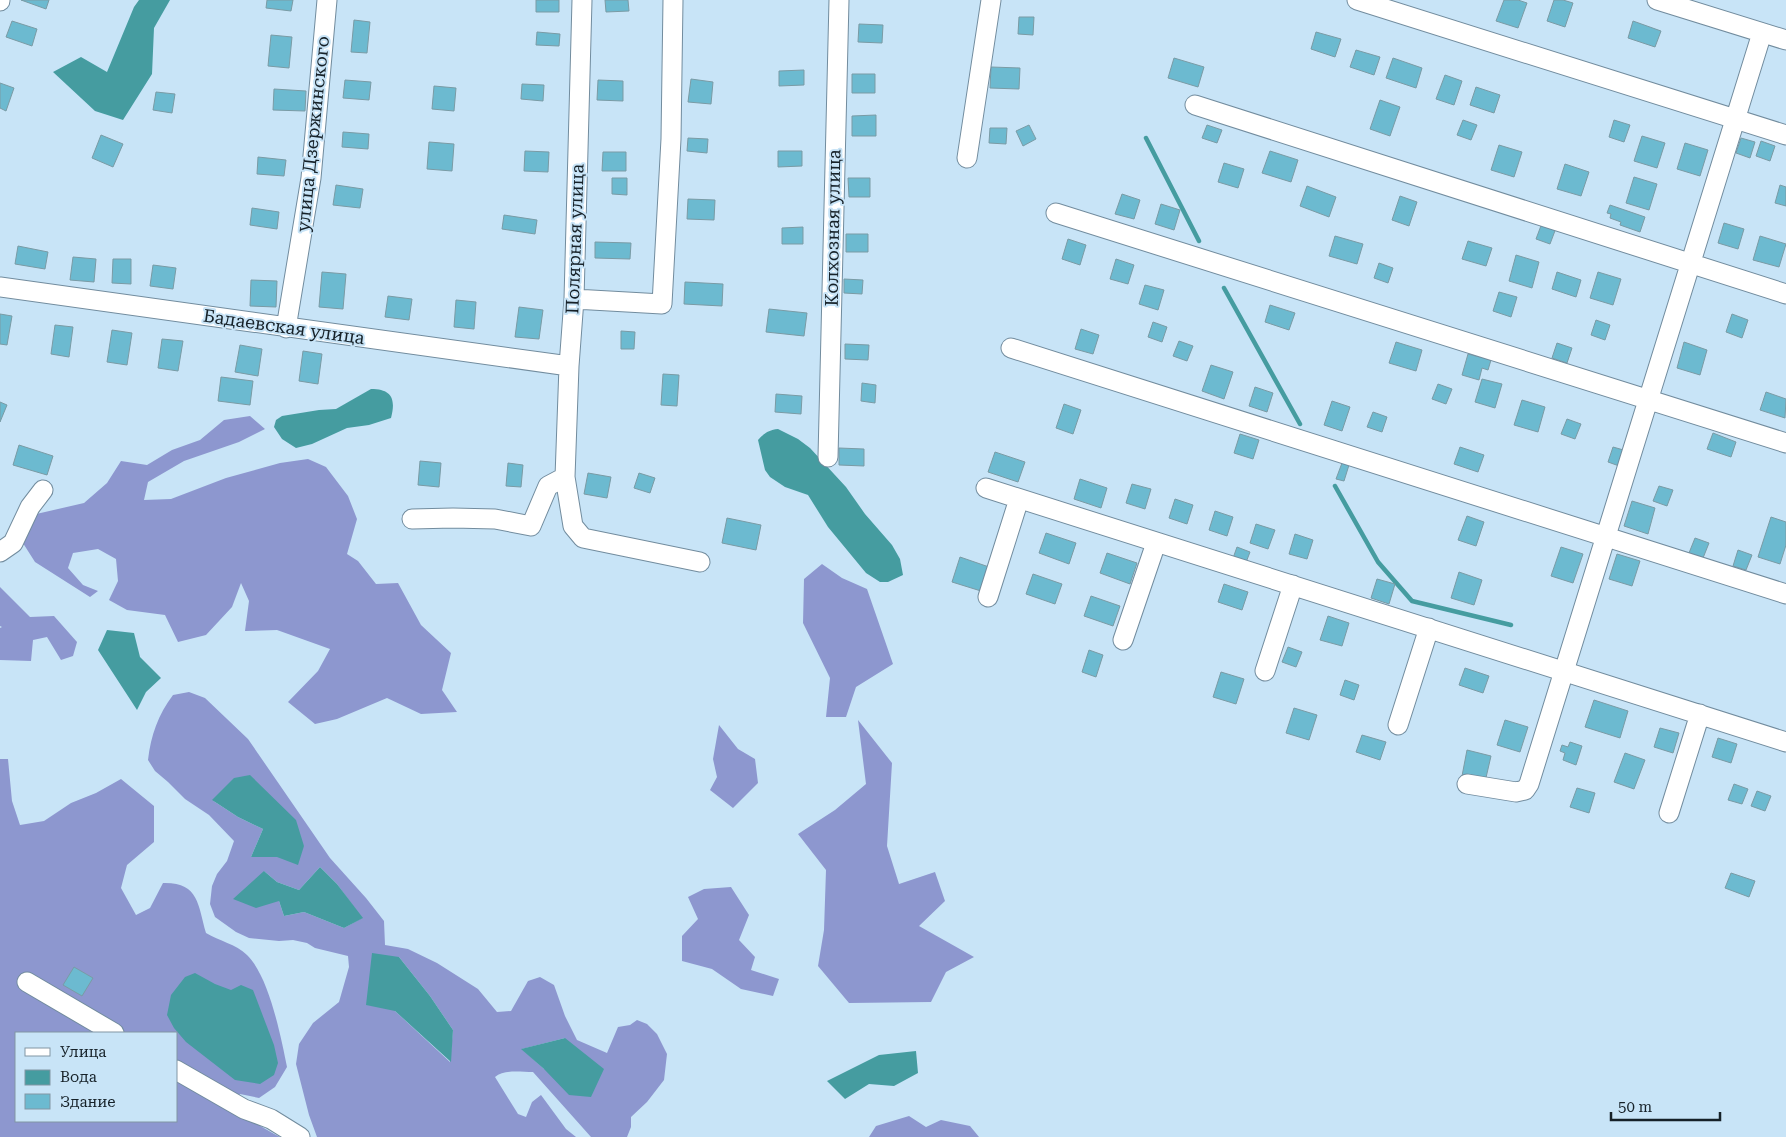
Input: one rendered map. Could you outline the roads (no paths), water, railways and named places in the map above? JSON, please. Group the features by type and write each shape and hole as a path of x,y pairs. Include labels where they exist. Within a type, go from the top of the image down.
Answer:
{"street":[{"name":"улица Дзержинского","path":"286,328 311,178 327,0"},
{"name":"Полярная улица","path":"582,0 574,299 569,366 565,477 573,526 583,538 700,562"},
{"path":"574,299 662,304 671,139 673,0"},
{"name":"Колхозная улица","path":"828,457 839,0"},
{"path":"967,158 991,0"},
{"path":"1357,0 1786,135"},
{"path":"1657,0 1786,40"},
{"path":"1466,784 1516,792 1525,790 1529,784 1762,33"},
{"path":"1195,105 1786,294"},
{"path":"1056,213 1786,443"},
{"name":"Бадаевская улица","path":"0,287 569,366"},
{"path":"1011,348 1786,594"},
{"path":"412,519 495,519 531,526 548,486 565,477"},
{"path":"986,488 1786,742"},
{"path":"0,552 14,543 30,507 44,490"},
{"path":"988,597 1018,499"},
{"path":"1123,640 1156,543"},
{"path":"1265,671 1293,585"},
{"path":"1398,725 1429,628"},
{"path":"1669,813 1700,714"},
{"path":"27,982 112,1032"},
{"path":"178,1071 244,1110 271,1119 300,1137"}],"water":[{"path":"139,0 170,0 154,28 152,74 123,120 95,111 53,72 81,57 107,72 134,7"},
{"path":"371,389 384,391 391,396 393,405 391,418 369,425 347,428 312,444 296,448 282,439 274,427 276,420 282,416 336,409"},
{"path":"778,429 798,439 810,448 846,487 865,514 892,545 900,559 903,575 888,582 880,582 866,573 828,527 808,495 785,487 770,477 765,470 758,440 767,432"},
{"path":"107,630 134,633 140,657 161,678 146,692 137,710 98,650"},
{"path":"250,775 296,820 304,846 298,865 277,857 251,857 263,829 238,817 212,800 234,778"},
{"path":"320,867 337,884 363,918 344,928 304,912 284,916 279,901 256,908 233,899 264,871 277,882 299,890"},
{"path":"372,953 399,957 430,996 453,1030 451,1062 395,1011 366,1005"},
{"path":"195,973 231,990 241,985 253,990 274,1045 278,1063 274,1075 260,1084 235,1080 186,1042 174,1028 167,1015 171,995 185,977"},
{"path":"565,1038 604,1069 591,1097 569,1095 521,1049"},
{"path":"916,1051 918,1073 894,1086 869,1084 845,1099 827,1081 879,1055"}],"waterway":[{"path":"1146,138 1199,241"},
{"path":"1224,288 1300,424"},
{"path":"1335,486 1378,562 1412,601 1511,625"}]}
